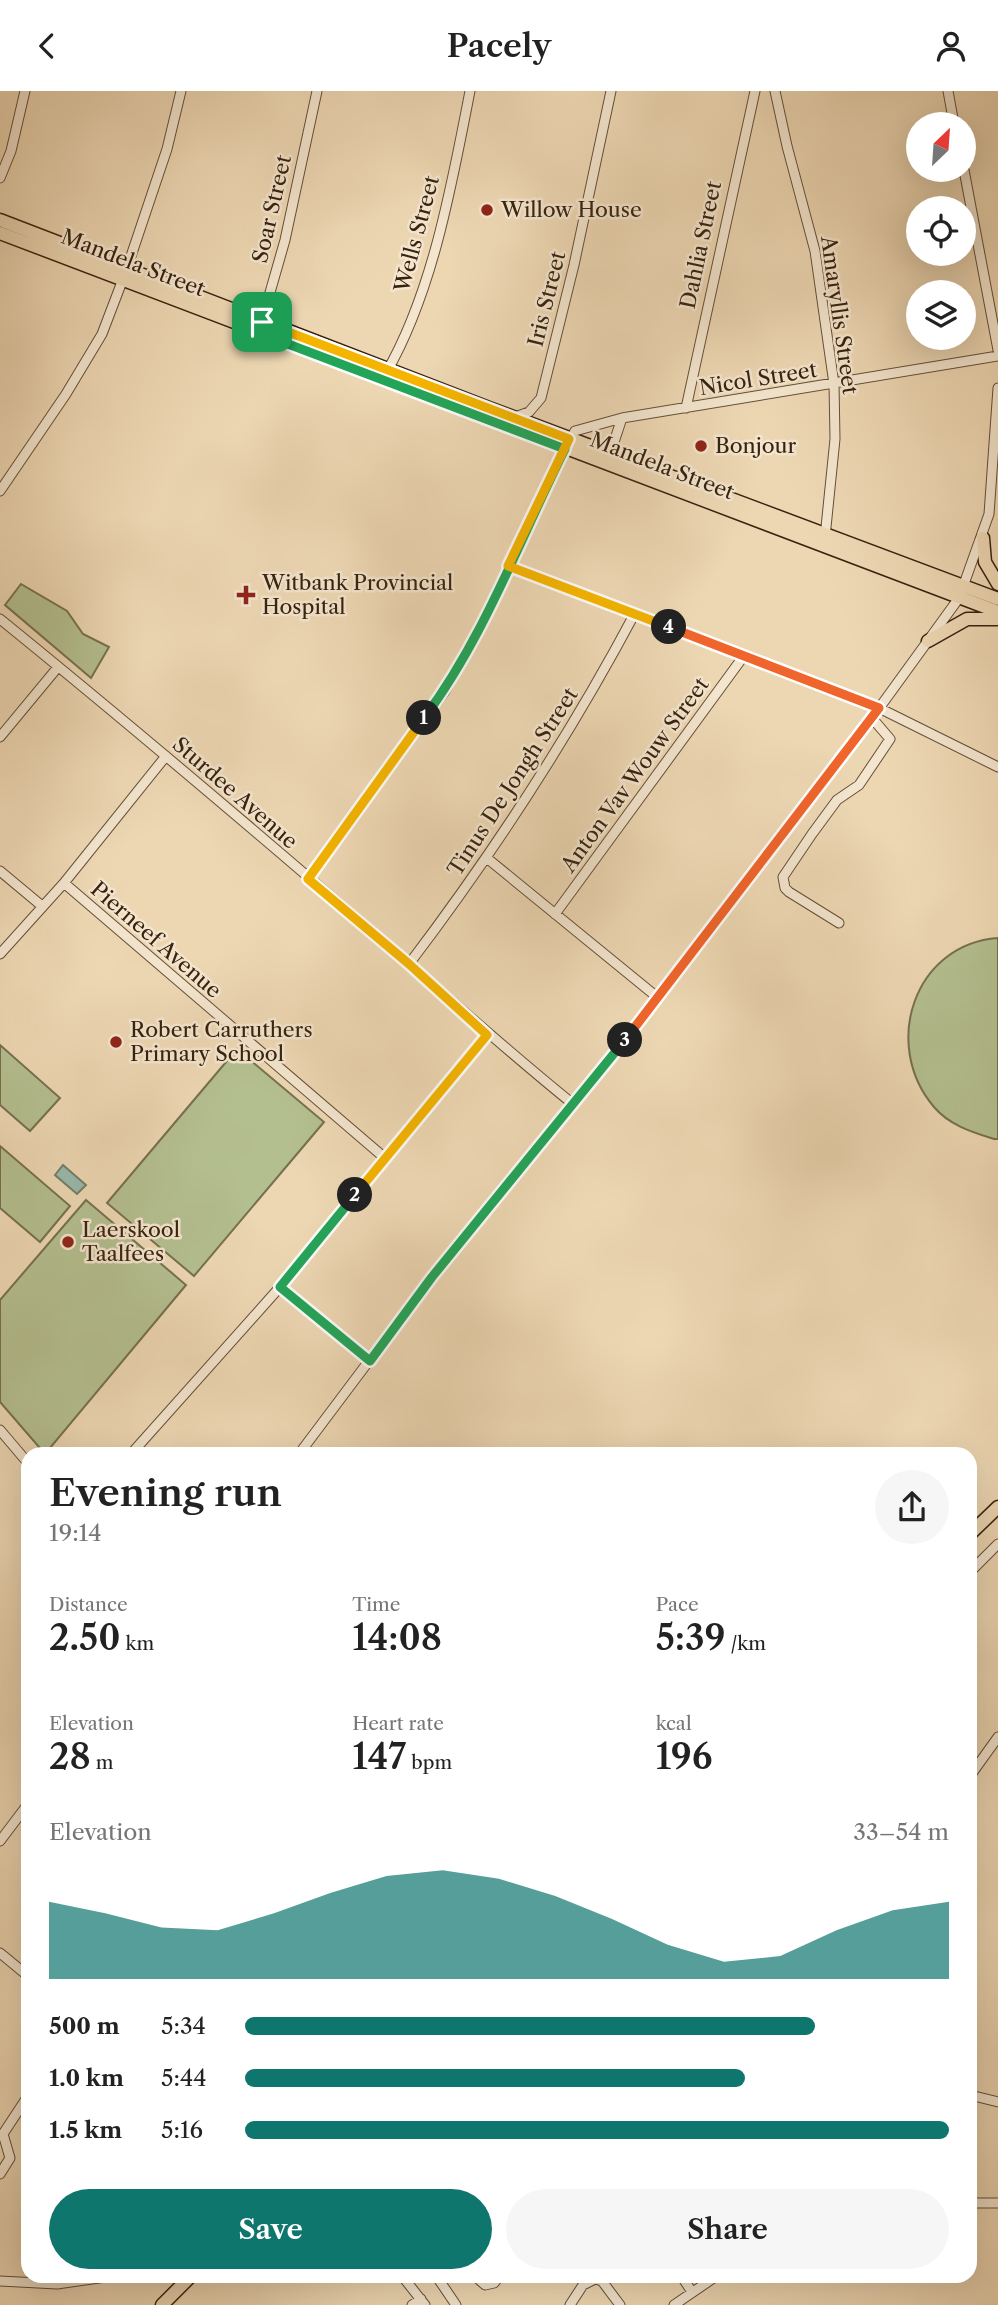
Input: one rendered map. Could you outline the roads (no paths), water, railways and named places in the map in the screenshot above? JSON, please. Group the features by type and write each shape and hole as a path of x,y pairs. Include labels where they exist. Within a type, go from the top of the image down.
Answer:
{"main road":[{"name":"Mandela Street","path":"0,220 260,327 567,444 821,547 962,592 998,599"},
{"name":"Mandela Street","path":"0,233 125,273"},
{"name":"Mandela Street","path":"385,375 513,418 567,444 610,454 827,534 962,592 998,612"},
{"path":"983,538 985,562 998,585"},
{"path":"928,641 967,619 998,619"},
{"path":"977,1527 998,1507"},
{"path":"162,2305 184,2283"}],"street":[{"path":"0,177 11,151 25,91"},
{"path":"0,491 66,394 102,334 167,149 181,91"},
{"name":"Soar Street","path":"260,327 285,240 317,91"},
{"name":"Wells Street","path":"385,375 406,332 427,275 470,91"},
{"name":"Iris Street","path":"513,418 529,412 541,398 574,265 611,91"},
{"name":"Dahlia Street","path":"686,408 755,91"},
{"name":"Amaryllis Street","path":"775,91 816,251 834,384 835,439 827,534 821,547"},
{"path":"948,91 952,112"},
{"path":"966,182 998,350"},
{"name":"Nicol Street","path":"567,444 575,431 622,418 998,356"},
{"path":"304,1447 432,1277 573,1104 872,718 962,592 983,538 991,501 998,388"},
{"path":"610,454 622,418"},
{"path":"308,879 445,691 567,444"},
{"path":"508,566 879,708 998,767"},
{"name":"Tinus De Jongh Street","path":"409,964 488,859 574,724 635,613"},
{"name":"Sturdee Avenue","path":"0,619 166,756 409,964 487,1035 573,1104"},
{"name":"Anton Vav Wouw Street","path":"555,914 743,657"},
{"path":"0,737 58,667"},
{"path":"839,923 789,892 785,888 783,877 837,800 859,785 890,739 872,718"},
{"path":"0,954 64,883 166,756"},
{"path":"488,859 657,997"},
{"path":"0,871 42,906"},
{"name":"Pierneef Avenue","path":"64,883 386,1159"},
{"path":"137,1447 280,1287 487,1035"},
{"path":"280,1287 370,1361"},
{"path":"0,1430 21,1454"},
{"path":"977,1565 998,1544"},
{"path":"977,1766 998,1737"},
{"path":"0,1841 21,1813"},
{"path":"0,1953 21,1970"},
{"path":"977,2097 998,2102"},
{"path":"0,2174 10,2158 3,2134 21,2107"},
{"path":"977,2203 998,2203"},
{"path":"0,2281 21,2282"},
{"path":"38,2283 64,2283"},
{"path":"408,2283 423,2302 412,2305"},
{"path":"441,2283 456,2305"},
{"path":"570,2305 587,2283"},
{"path":"604,2283 620,2305"},
{"path":"686,2283 692,2292"},
{"path":"674,2305 706,2283"}],"place":[{"name":"Willow House","path":"487,210"},
{"name":"Bonjour","path":"701,446"},
{"name":"Witbank Provincial Hospital","path":"246,595"},
{"name":"Robert Carruthers Primary School","path":"116,1042"},
{"name":"Laerskool Taalfees","path":"68,1242"}]}
